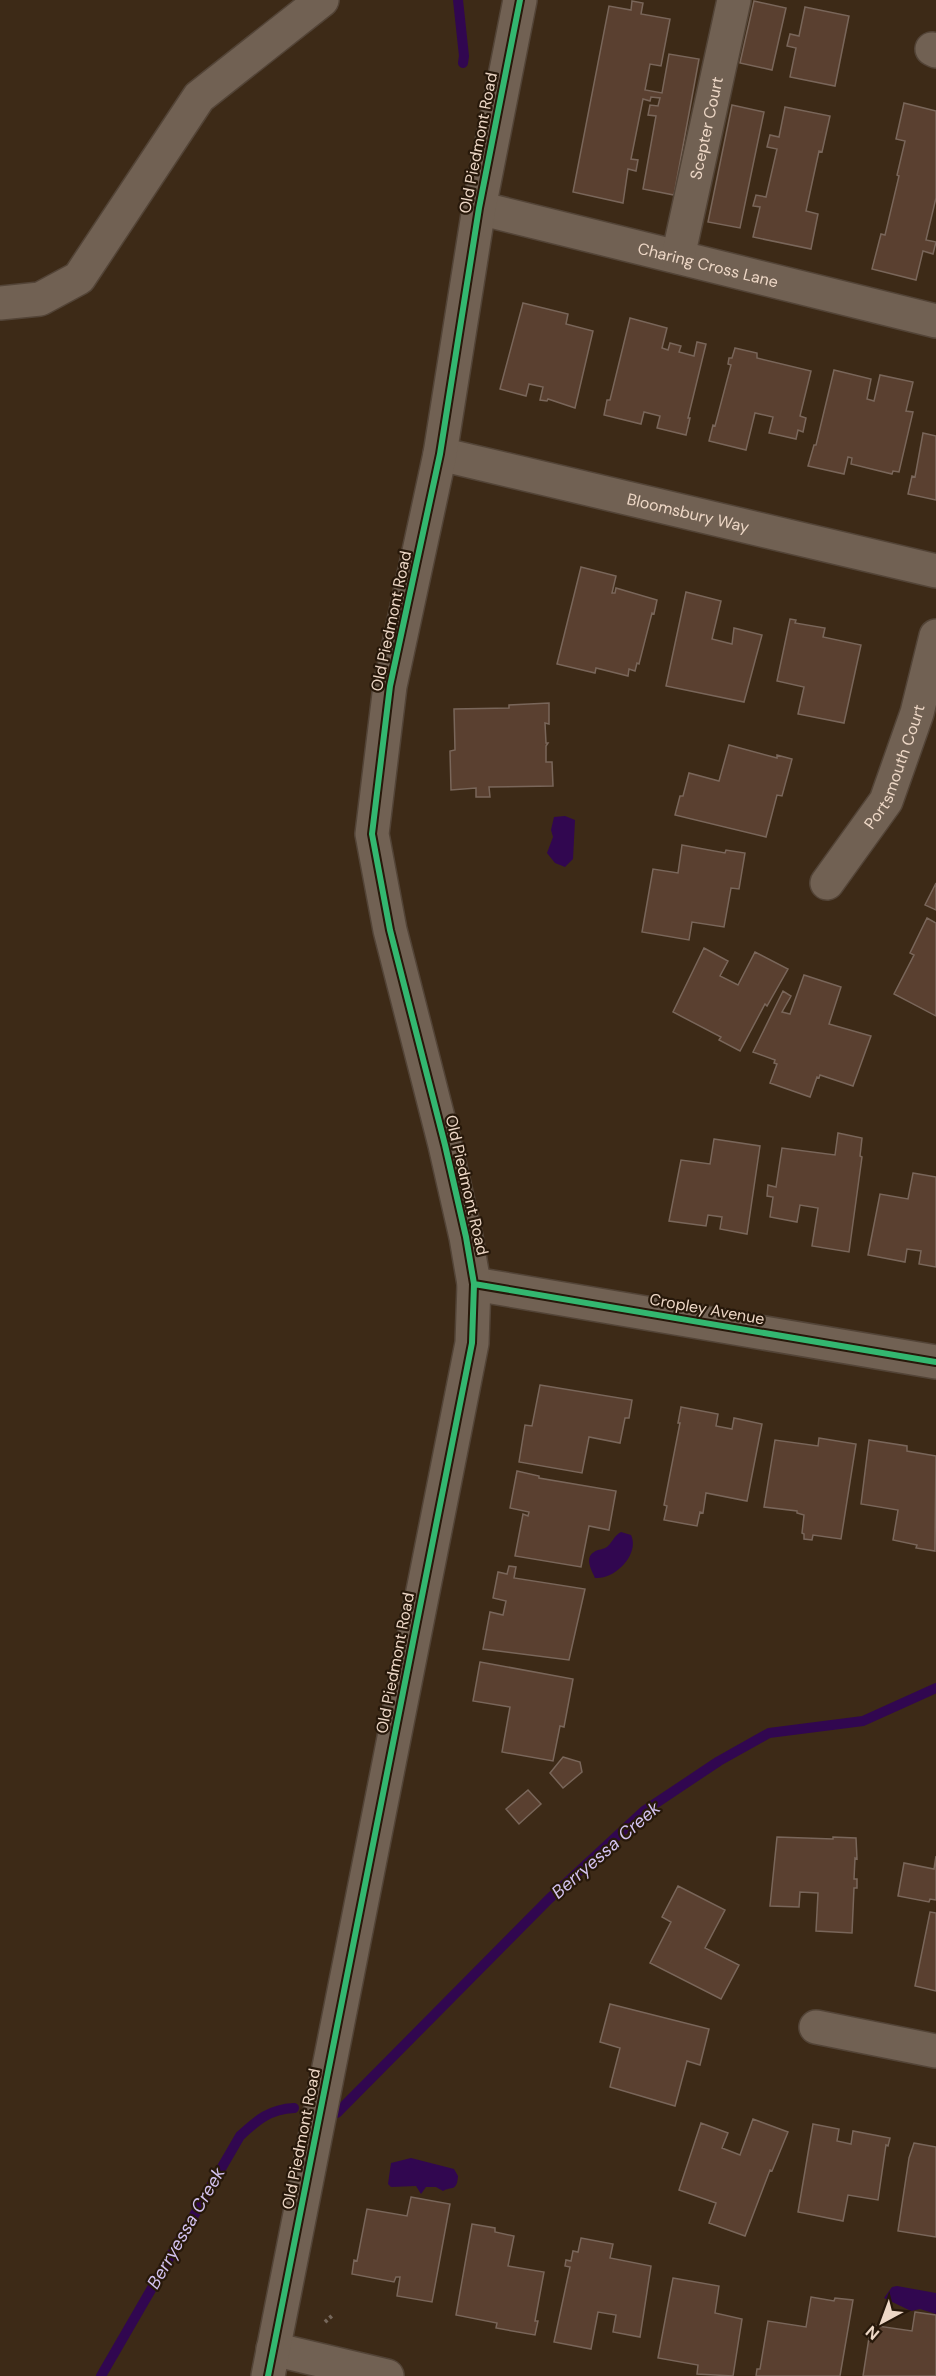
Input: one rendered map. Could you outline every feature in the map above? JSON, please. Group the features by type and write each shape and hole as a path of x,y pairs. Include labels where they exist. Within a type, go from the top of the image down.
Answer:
{"street":[{"path":"0,303 40,299 79,278 199,97 322,0"},
{"name":"Old Piedmont Road","path":"270,2362 472,1343 474,1284 466,1237 390,930 372,834 390,686 440,454 479,208 520,0"},
{"name":"Scepter Court","path":"678,257 734,0"},
{"name":"Charing Cross Lane","path":"479,208 936,321"},
{"name":"Bloomsbury Way","path":"440,454 936,571"},
{"name":"Portsmouth Court","path":"827,883 886,801 917,713 936,636"},
{"name":"Cropley Avenue","path":"474,1284 936,1362"},
{"path":"816,2027 936,2051"},
{"path":"270,2362 387,2376"}],"path":[{"path":"325,2322 334,2314"}],"shaded area":[{"path":"565,816 575,820 573,859 565,867 555,863 547,853 553,837 551,830 554,817"},
{"path":"621,1532 631,1535 633,1542 629,1557 618,1570 610,1575 595,1578 590,1565 591,1555 610,1544"},
{"path":"411,2158 454,2169 458,2176 456,2184 453,2188 443,2191 436,2187 426,2187 421,2194 416,2186 391,2187 388,2184 391,2163"},
{"path":"892,2287 936,2293 936,2314 920,2309 911,2311 884,2298"}],"building":[{"path":"632,1 643,3 641,14 670,19 661,66 650,64 645,90 662,93 669,54 699,59 674,195 643,189 656,116 648,115 650,105 658,106 660,98 651,97 650,101 643,99 631,159 638,160 636,171 628,169 623,203 573,192 609,6 631,10"},
{"path":"754,1 786,8 772,70 740,63"},
{"path":"805,7 849,16 835,86 790,77 796,48 787,46 790,34 799,36"},
{"path":"904,103 936,111 936,198 926,240 936,242 933,254 923,251 916,280 872,269 881,234 885,235 899,176 897,175 905,141 896,139"},
{"path":"732,105 764,112 740,228 708,222"},
{"path":"785,107 830,116 822,152 819,151 806,211 818,214 811,249 753,237 760,207 753,206 756,195 766,197 777,149 767,147 770,135 779,137"},
{"path":"523,303 568,314 566,324 593,331 575,408 548,399 547,401 540,400 543,387 529,384 526,396 500,389"},
{"path":"630,318 667,328 662,348 668,350 670,343 681,346 679,352 694,356 697,342 706,344 686,435 657,428 660,416 644,412 641,424 604,415 607,400 610,400"},
{"path":"735,348 757,353 757,358 811,371 800,416 806,418 803,432 798,430 796,439 769,433 773,417 755,413 746,450 709,441 731,365 728,364 729,358 732,358"},
{"path":"834,370 871,379 867,399 874,401 880,375 913,382 906,411 913,412 899,472 893,471 892,474 851,464 852,458 848,457 844,474 808,466 814,445 816,445"},
{"path":"923,433 936,436 936,500 908,494 912,476 915,477"},
{"path":"581,567 616,576 612,593 615,593 616,588 657,600 639,664 637,663 635,671 629,669 628,676 596,668 595,673 557,664"},
{"path":"686,592 721,601 712,639 732,644 734,628 762,635 744,702 666,686"},
{"path":"790,619 796,620 795,623 825,628 823,637 861,645 844,723 798,714 804,687 777,681"},
{"path":"549,703 549,724 545,723 546,743 548,743 546,762 552,762 553,786 489,787 490,797 476,797 476,788 451,790 450,751 455,750 454,709 509,708 509,705"},
{"path":"729,745 777,758 777,755 792,759 782,796 777,795 766,837 675,815 689,773 719,781"},
{"path":"682,845 725,853 726,850 745,853 739,889 731,888 724,927 692,922 689,940 642,932 653,869 678,873"},
{"path":"936,883 936,910 925,905"},
{"path":"927,918 936,923 936,1016 894,994 914,955 910,953"},
{"path":"704,948 728,961 720,976 738,985 755,952 788,969 767,1006 765,1004 740,1051 719,1040 721,1037 673,1012"},
{"path":"804,975 841,987 829,1024 871,1036 853,1086 820,1075 819,1078 817,1077 810,1097 770,1083 777,1064 774,1063 775,1060 753,1052 783,991 791,996 782,1012 790,1014"},
{"path":"838,1133 862,1138 860,1156 862,1157 849,1252 812,1246 818,1208 800,1205 797,1222 770,1217 773,1197 767,1196 768,1185 776,1187 782,1148 835,1155"},
{"path":"714,1139 760,1146 747,1234 720,1229 722,1217 708,1215 706,1226 669,1221 681,1160 710,1164"},
{"path":"913,1173 936,1177 936,1267 919,1264 921,1251 907,1249 905,1262 868,1255 880,1194 908,1199"},
{"path":"540,1385 632,1400 629,1418 625,1418 620,1443 589,1437 582,1473 519,1462 525,1425 532,1426"},
{"path":"681,1407 718,1414 716,1426 732,1429 734,1418 762,1424 747,1501 706,1493 703,1513 700,1512 697,1526 664,1520 667,1506 664,1505"},
{"path":"819,1438 856,1444 841,1539 813,1535 812,1540 804,1539 802,1533 804,1515 797,1511 764,1507 775,1440 818,1446"},
{"path":"869,1440 907,1446 907,1451 936,1456 935,1551 916,1548 917,1545 893,1540 898,1510 861,1504"},
{"path":"517,1471 539,1476 539,1478 616,1491 609,1530 589,1526 581,1567 515,1556 523,1514 528,1516 529,1512 510,1508"},
{"path":"509,1566 516,1567 514,1578 585,1589 569,1660 483,1649 490,1612 503,1615 506,1601 493,1598 498,1572 507,1574"},
{"path":"480,1662 573,1679 564,1727 560,1726 553,1761 502,1752 510,1707 473,1701"},
{"path":"563,1757 580,1762 582,1772 563,1788 550,1773"},
{"path":"528,1790 541,1804 519,1824 506,1809"},
{"path":"777,1837 856,1838 857,1859 855,1858 854,1879 857,1879 857,1888 854,1888 852,1933 816,1931 818,1893 800,1892 799,1907 770,1906"},
{"path":"936,1856 936,1900 930,1899 929,1902 898,1896 904,1863 934,1869"},
{"path":"678,1886 725,1910 705,1948 739,1965 721,1999 650,1963 671,1922 662,1917"},
{"path":"930,1912 936,1913 936,1991 915,1986"},
{"path":"610,2004 709,2029 700,2065 687,2061 675,2106 610,2087 620,2048 600,2042"},
{"path":"753,2119 788,2132 772,2171 770,2170 745,2236 709,2223 716,2203 679,2190 701,2123 728,2133 722,2148 740,2155"},
{"path":"813,2124 839,2129 837,2141 851,2144 853,2131 890,2138 888,2146 886,2145 878,2200 848,2195 843,2221 798,2212"},
{"path":"914,2143 936,2147 936,2237 898,2231 909,2158"},
{"path":"411,2197 450,2204 432,2302 397,2296 400,2277 396,2277 394,2282 352,2274 354,2260 357,2261 367,2209 407,2216"},
{"path":"472,2224 495,2228 495,2232 514,2236 508,2266 544,2272 535,2321 538,2321 535,2335 496,2328 497,2323 456,2315"},
{"path":"581,2238 613,2244 610,2258 651,2266 640,2337 613,2332 616,2315 598,2312 591,2349 554,2342 570,2267 565,2266 566,2260 571,2261 573,2251 578,2252"},
{"path":"673,2278 719,2286 715,2313 742,2319 733,2376 697,2374 698,2365 658,2358"},
{"path":"811,2297 834,2301 835,2298 853,2300 840,2376 756,2376 757,2369 760,2369 768,2321 806,2327"},
{"path":"915,2312 936,2315 936,2376 863,2376 871,2325 912,2331"}],"waterway":[{"path":"458,0 463,63"},
{"name":"Berryessa Creek","path":"337,2113 549,1899 644,1811 719,1761 769,1733 863,1721 936,1688"},
{"name":"Berryessa Creek","path":"101,2376 240,2136 264,2116 294,2108"}],"cycle path":[{"path":"268,2376 472,1343 474,1284 466,1237 390,930 372,834 390,686 440,454 479,208 520,0"},
{"path":"474,1284 936,1362"}]}
